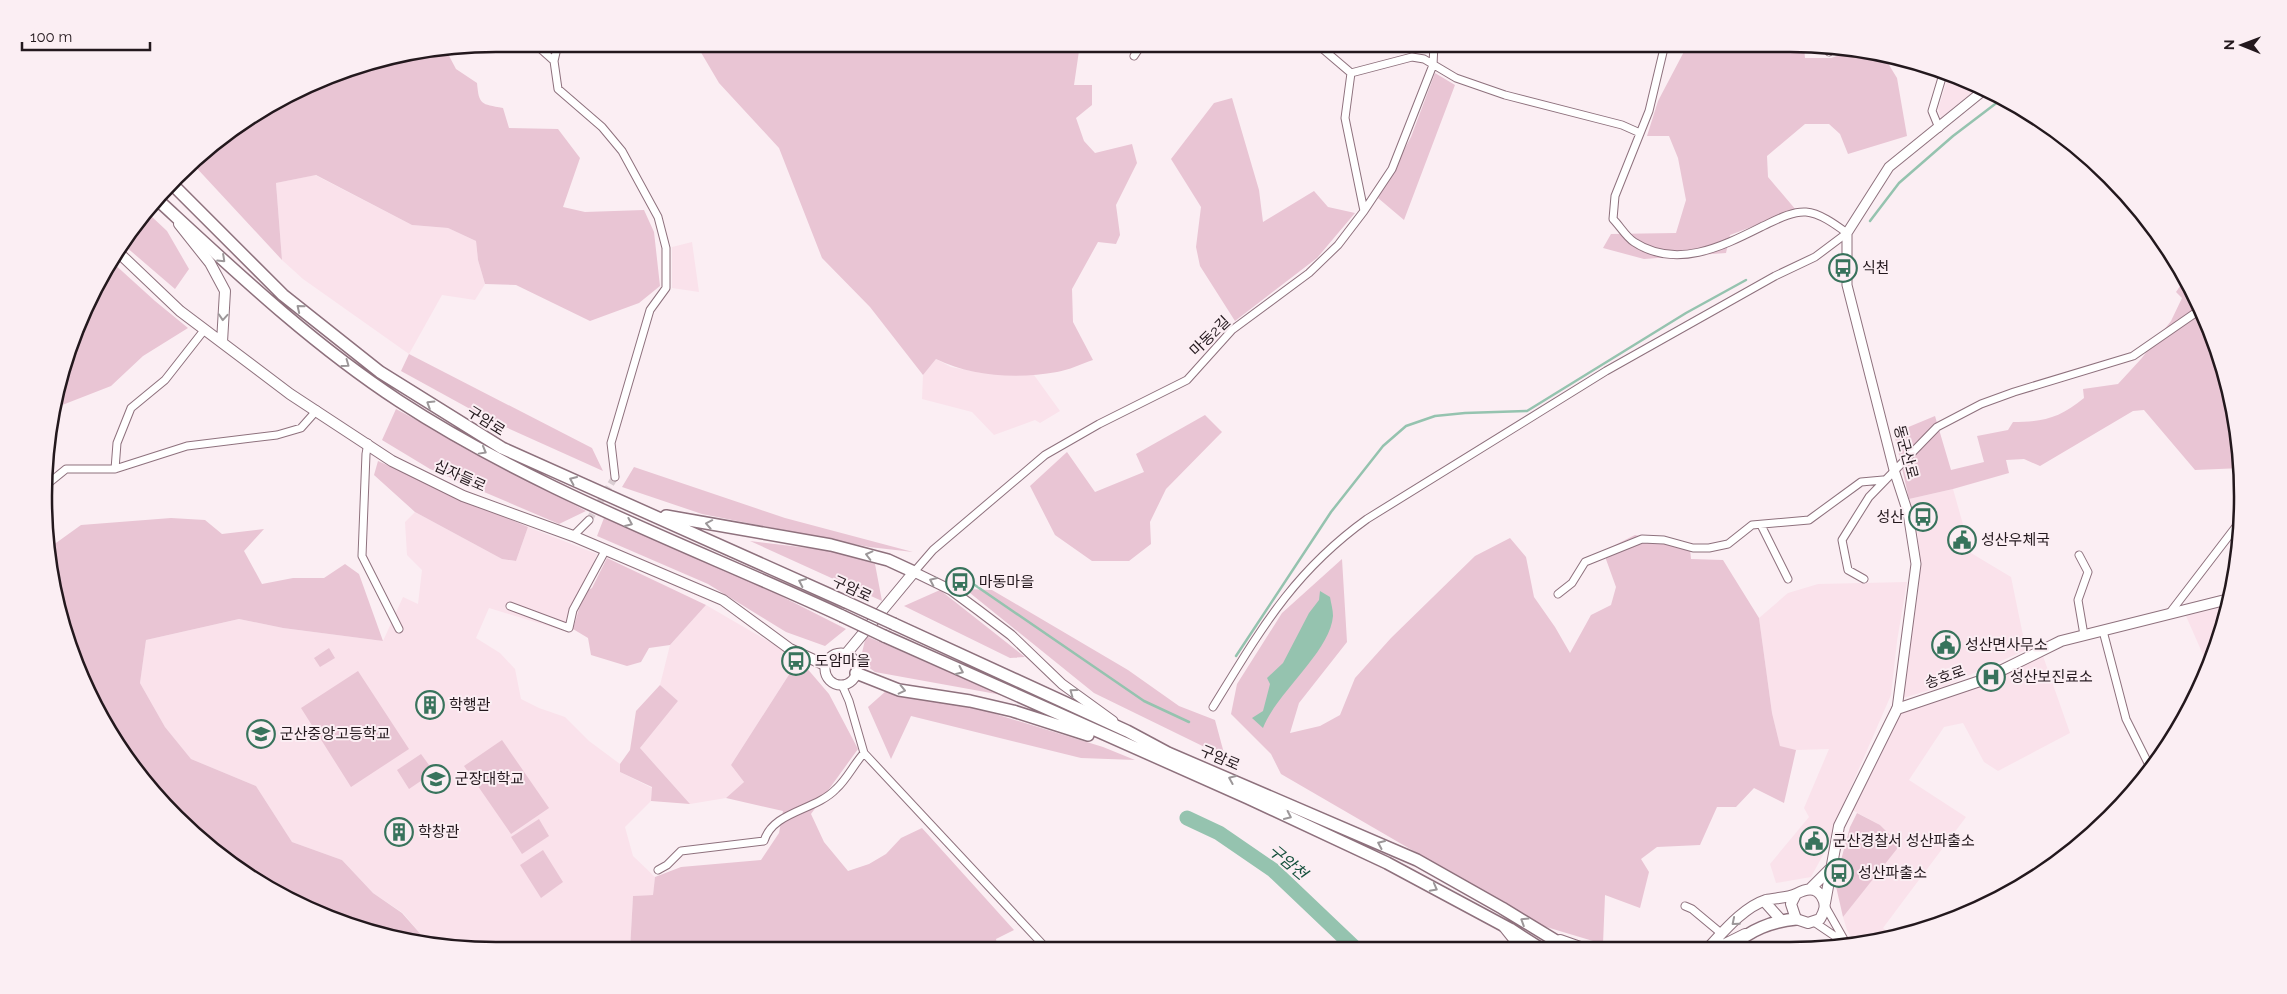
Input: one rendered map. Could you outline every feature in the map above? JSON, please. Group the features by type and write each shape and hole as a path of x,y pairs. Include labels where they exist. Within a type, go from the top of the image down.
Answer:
{"main road":[{"name":"구암로","path":"177,189 283,295 380,372 502,448 846,602 1127,731 1168,752 1417,860 1557,942"},
{"name":"구암로","path":"163,204 264,298 334,356 400,402 485,452 619,519 749,574 1179,769 1248,798 1388,863 1502,924 1530,942"},
{"path":"162,205 210,262 225,291 222,342"},
{"name":"십자들로","path":"123,257 180,311 290,394 368,443 392,461 463,496 573,536 723,600 790,649 825,664"},
{"path":"645,512 758,534 831,545 888,560 914,572 846,654"},
{"name":"송호로","path":"1897,709 1980,681 2061,641 2168,616 2222,601"},
{"path":"856,673 899,690 970,701 1013,711 1068,728 1179,769"},
{"name":"동군산로","path":"1825,904 1839,826 1897,709"},
{"path":"1714,942 1742,916 1764,901 1810,889 1832,867"},
{"path":"1727,942 1780,920 1796,919 1808,923 1814,922 1820,918 1825,904 1820,893 1810,889"},
{"path":"1796,894 1791,909 1796,919"},
{"path":"1764,901 1780,920"},
{"path":"1502,924 1516,942"},
{"path":"1739,942 1760,928"},
{"path":"1550,938 1563,942"}],"street":[{"path":"543,52 554,61"},
{"path":"556,52 554,61 558,89 602,127 622,151 658,217 666,248 666,288 650,310 611,443 615,478"},
{"path":"1134,56 1137,52"},
{"path":"1326,52 1351,73"},
{"name":"마동2길","path":"914,572 933,550 1045,455 1099,424 1187,380 1232,330 1315,268 1338,245 1364,211 1392,169 1433,65 1434,52"},
{"path":"1663,52 1649,111 1615,196 1613,219 1633,242 1664,255 1689,255 1720,247 1786,216 1807,212 1832,222 1847,233"},
{"path":"1351,73 1412,57 1424,59 1456,78 1506,95 1622,125 1640,133"},
{"path":"1351,73 1345,118 1364,211"},
{"path":"1938,128 1932,111 1942,79"},
{"path":"1213,708 1275,609 1310,567 1335,543 1367,519 1606,371 1775,276 1815,257 1847,233 1889,167 1979,94"},
{"name":"동군산로","path":"1847,233 1847,285 1894,470 1908,513 1916,564 1897,709"},
{"path":"1864,579 1848,570 1842,540 1869,497 1883,480 1937,427 1981,404 2014,392 2133,356 2195,313"},
{"path":"115,469 117,443 132,408 165,380 205,329"},
{"path":"53,480 66,469 115,469 188,446 277,435 301,428 317,410"},
{"path":"368,443 362,556 398,629"},
{"path":"1558,594 1572,583 1585,562 1642,539 1664,540 1693,548 1709,548 1728,544 1752,525 1809,520 1861,482 1883,480"},
{"path":"573,536 589,520"},
{"path":"1761,525 1788,579"},
{"path":"2168,616 2234,528"},
{"path":"510,606 569,628 573,610 605,551"},
{"path":"2079,555 2088,572 2078,600 2084,635"},
{"path":"914,572 951,590 978,610 1011,635 1062,684 1127,731"},
{"path":"2103,631 2126,719 2147,762"},
{"path":"836,654 846,654 856,664 856,673 851,682 842,685 828,679 825,664 836,654"},
{"path":"842,685 849,701 864,752 1040,942"},
{"path":"658,870 667,865 681,851 764,842 767,831 778,820 813,805 836,789 864,752"},
{"path":"1825,904 1843,938"},
{"path":"1685,906 1692,909 1722,934"},
{"path":"1814,922 1838,939"}],"shaded area":[{"path":"701,52 1079,52 1074,85 1092,85 1092,105 1076,118 1084,141 1095,153 1132,144 1137,163 1116,205 1120,235 1116,244 1098,242 1072,289 1073,322 1093,360 1057,372 1011,376 965,370 936,359 923,375 870,307 822,258 779,148 719,83"},
{"path":"1684,52 1805,53 1805,58 1848,56 1888,64 1897,78 1907,136 1848,154 1840,134 1829,124 1805,124 1767,156 1768,177 1796,210 1730,235 1726,253 1644,259 1603,248 1611,234 1676,233 1686,200 1678,158 1669,136 1647,136 1658,101"},
{"path":"449,55 456,69 477,83 482,102 490,106 503,108 509,128 558,129 580,158 563,207 585,212 644,210 654,232 660,286 639,303 590,321 516,285 485,284 478,260 476,241 448,228 412,225 316,175 276,183 282,260 198,169 226,144 250,127 300,98 354,76 410,61"},
{"path":"1435,73 1455,85 1404,220 1378,198 1411,137"},
{"path":"1947,81 1973,92 1941,118 1938,109"},
{"path":"1232,98 1259,190 1263,222 1314,191 1328,207 1355,213 1317,258 1235,321 1200,266 1196,247 1201,207 1171,159 1214,103"},
{"path":"315,175 412,225 448,228 476,241 478,260 485,284 475,300 442,295 409,354 303,279 282,260 276,183"},
{"path":"152,217 167,231 189,269 175,289 128,249"},
{"path":"692,242 699,292 672,288 672,247"},
{"path":"117,267 188,328 143,356 111,386 62,405 76,354 86,327 98,300"},
{"path":"2181,285 2201,327 2211,354 2226,410 2234,468 2195,470 2144,410 2133,411 2040,466 2024,459 2006,460 2009,473 1909,499 1894,433 1935,416 1951,470 1984,462 1977,436 2008,430 2013,422 2051,418 2084,398 2083,389 2118,384 2141,359 2171,321 2182,298 2176,292"},
{"path":"409,354 592,448 603,471 492,421 401,371"},
{"path":"936,359 951,367 987,374 1034,375 1060,411 1040,423 1035,420 994,435 972,412 922,399 923,375"},
{"path":"396,409 586,511 559,524 430,469 382,440"},
{"path":"1205,415 1222,432 1166,489 1150,522 1151,544 1129,561 1092,561 1055,535 1030,486 1067,452 1095,492 1144,472 1136,454"},
{"path":"378,461 528,527 516,561 502,559 415,512 374,475"},
{"path":"634,467 785,518 913,552 869,547 702,514 622,487"},
{"path":"1953,489 1971,553 2011,577 2026,650 1947,685 1903,698 1919,584 1918,535 1909,499"},
{"name":"군장대학교","path":"415,512 502,559 516,561 528,527 597,554 584,585 586,586 571,633 489,608 476,638 500,653 515,669 521,699 539,708 565,717 589,741 620,764 620,772 652,788 651,801 625,827 633,856 655,877 653,895 633,896 630,942 497,942 468,941 421,935 403,913 373,893 342,860 292,842 256,786 191,759 165,727 140,683 146,640 239,619 283,628 383,641 403,597 418,604 422,570 407,555 405,522"},
{"path":"171,518 205,520 222,534 264,529 244,551 262,584 293,578 324,578 345,564 359,574 383,641 283,628 239,619 146,640 140,683 165,727 191,759 256,786 292,842 342,860 373,893 402,913 421,935 354,918 327,908 300,896 250,867 204,831 144,768 127,744 98,694 76,640 68,612 61,584 55,544 81,525"},
{"path":"604,518 771,591 846,629 825,646 786,632 708,584 597,536"},
{"path":"1635,535 1690,548 1691,559 1723,560 1759,618 1772,713 1780,746 1796,750 1784,803 1754,788 1736,807 1717,807 1700,845 1657,847 1641,859 1649,872 1640,908 1605,895 1603,942 1596,942 1543,926 1281,774 1271,754 1231,714 1237,684 1282,613 1342,559 1347,642 1299,703 1290,733 1320,726 1340,715 1355,678 1391,638 1475,556 1510,538 1526,557 1534,597 1570,653 1591,615 1611,605 1616,587 1603,551"},
{"path":"750,541 833,551 875,564 882,601"},
{"path":"607,558 706,605 670,645 649,648 641,662 627,666 591,655 588,638 573,629 584,592 592,588"},
{"path":"1907,582 1897,641 1891,695 1838,817 1829,844 1811,877 1776,883 1770,864 1809,817 1804,808 1829,749 1796,750 1780,747 1772,713 1759,618 1788,593 1818,584"},
{"path":"965,589 992,590 1128,670 1179,706 1215,720 1225,757 1094,693"},
{"path":"940,590 1025,657 1010,658 904,606"},
{"path":"1320,591 1330,597 1333,616 1330,630 1313,658 1279,700 1263,728 1252,718 1263,711 1270,684 1267,678 1283,663 1309,613 1319,600"},
{"path":"706,605 799,659 731,765 744,782 726,798 690,804 640,748 678,701 660,685 670,645"},
{"path":"2220,608 2204,658 2186,616"},
{"path":"866,636 1002,695 875,672 860,661"},
{"path":"329,648 335,658 320,667 314,658"},
{"path":"2043,656 2070,733 1998,771 1984,762 1963,723 1944,727 1909,780 1966,817 1883,928 1886,931 1851,937 1843,917 1899,845 1880,825 1852,810 1899,711 2004,674"},
{"path":"799,659 829,694 858,749 811,814 824,842 848,871 869,864 886,854 901,838 922,828 1014,930 996,939 997,942 630,942 633,896 653,895 655,877 681,867 761,860 779,833 783,811 726,798 744,782 731,765"},
{"path":"358,671 409,749 351,787 301,708"},
{"path":"660,685 678,701 640,748 690,804 651,801 652,787 620,772 620,764 630,750 636,711"},
{"path":"886,691 976,708 1103,747 1135,760 1081,758 911,716 891,759 868,707"},
{"path":"502,740 549,808 511,834 464,766"},
{"path":"421,754 434,772 409,789 397,770"},
{"path":"1857,813 1880,825 1900,845 1843,917 1835,882 1850,827"},
{"path":"539,819 549,836 522,854 511,837"},
{"path":"543,850 563,882 541,898 520,865"}],"waterway":[{"path":"1870,221 1899,183 1953,136 1996,103"},
{"path":"1236,656 1331,512 1383,446 1406,426 1435,416 1527,411 1686,313 1746,280"},
{"path":"966,579 1144,701 1189,722"},
{"name":"구암천","path":"1187,818 1219,833 1273,870 1349,942"}],"tunnel":[{"path":"589,520 615,477"}],"place":[{"name":"식천","path":"1843,268"},
{"name":"성산","path":"1923,517"},
{"name":"성산우체국","path":"1962,540"},
{"name":"마동마을","path":"960,582"},
{"name":"성산면사무소","path":"1946,645"},
{"name":"도암마을","path":"796,661"},
{"name":"성산보진료소","path":"1991,677"},
{"name":"학행관","path":"430,705"},
{"name":"군산중앙고등학교","path":"261,734"},
{"name":"군장대학교","path":"436,779"},
{"name":"학창관","path":"399,832"},
{"name":"군산경찰서 성산파출소","path":"1814,841"},
{"name":"성산파출소","path":"1839,873"}]}
